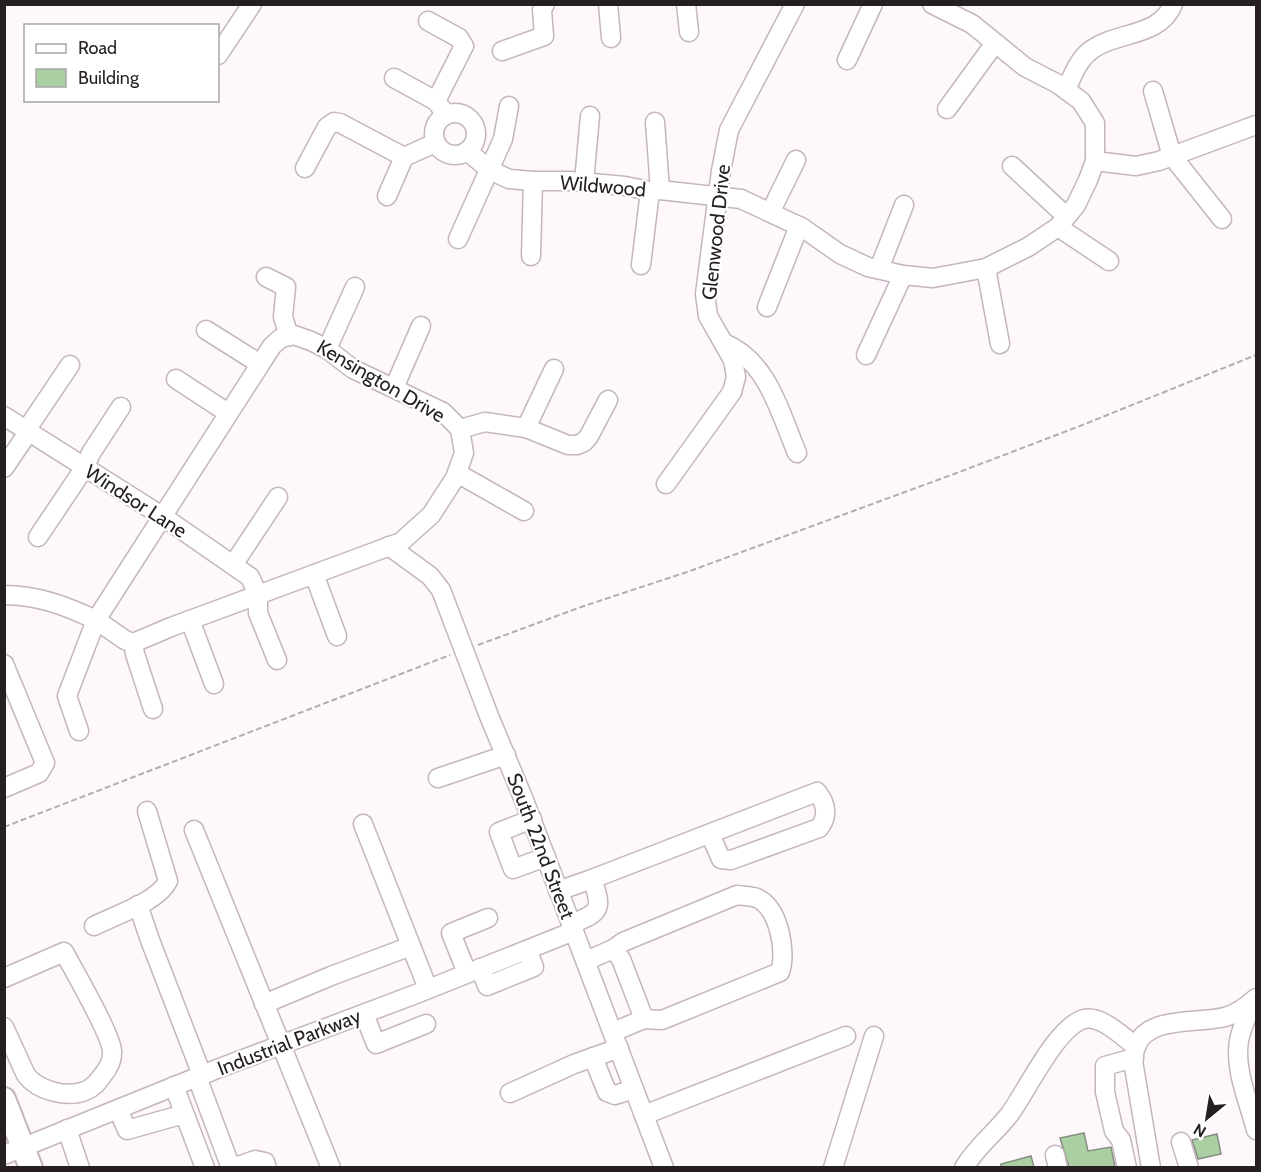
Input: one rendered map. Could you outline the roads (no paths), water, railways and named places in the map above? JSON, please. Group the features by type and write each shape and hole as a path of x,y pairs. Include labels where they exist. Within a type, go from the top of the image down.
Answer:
{"main road":[{"path":"4,1099 19,1157"}],"street":[{"path":"219,54 252,4"},
{"path":"502,51 544,36 542,10 545,4"},
{"path":"608,4 611,38"},
{"path":"686,4 688,32"},
{"name":"Glenwood Drive","path":"666,484 732,392 736,377 733,360 708,316 705,294 717,196 729,130 795,4"},
{"path":"847,60 873,4"},
{"path":"932,4 972,24 1025,67 1066,90 1081,101 1095,123 1095,161 1076,205 1062,221"},
{"path":"1066,90 1073,74 1090,51 1107,41 1149,28 1162,21 1173,4"},
{"path":"394,78 441,108 466,117 474,127 474,140 467,151 456,155 449,154 435,142 434,136 441,108 464,46 459,38 428,21"},
{"path":"947,109 995,43"},
{"path":"1153,91 1172,156 1222,219"},
{"path":"458,239 505,134 509,106"},
{"path":"584,182 590,116"},
{"path":"305,168 327,127 334,122 404,157"},
{"path":"641,265 655,190 655,122"},
{"path":"1095,161 1136,166 1159,161 1257,124"},
{"path":"387,196 404,157 435,142"},
{"path":"467,151 490,170"},
{"path":"771,212 796,160"},
{"path":"1012,166 1062,221 1109,261"},
{"name":"Wildwood","path":"490,170 509,178 533,181 584,182 741,199 799,226 840,254 868,267 903,275 933,278 986,268 1028,248 1062,221"},
{"path":"531,256 533,181"},
{"path":"879,269 904,205"},
{"path":"767,308 799,226"},
{"path":"986,268 1000,344"},
{"path":"866,355 903,275"},
{"path":"79,731 67,696 96,620 272,346 281,338 289,336 283,317 286,287 266,277"},
{"path":"327,349 355,287"},
{"path":"393,388 421,327"},
{"path":"206,330 260,364"},
{"name":"Kensington Drive","path":"133,643 401,542 431,515 457,472 464,453 460,429 443,412 353,369 327,349 303,338 289,336"},
{"path":"724,343 739,350 766,380 797,453"},
{"path":"4,468 70,364"},
{"path":"526,428 555,369"},
{"path":"176,379 228,413"},
{"path":"460,429 485,422 526,428 568,445 577,445 589,436 608,400"},
{"path":"38,537 122,407"},
{"name":"Windsor Lane","path":"4,416 162,516 250,577 258,595"},
{"path":"457,472 524,512"},
{"path":"234,566 278,497"},
{"name":"South 22nd Street","path":"389,546 430,576 441,590 532,819 664,1167"},
{"path":"314,574 338,636"},
{"path":"4,595 25,595 58,604 96,620 133,643 153,709"},
{"path":"4,609 25,595"},
{"path":"258,595 258,613 276,660"},
{"path":"190,620 214,684"},
{"path":"4,664 45,764 39,773 4,788"},
{"path":"438,778 506,755"},
{"path":"558,891 817,792 826,813 825,821 819,828 731,860 721,859 710,834"},
{"path":"94,926 162,892 168,881 147,811"},
{"path":"532,819 499,832 513,869 546,857"},
{"path":"363,824 428,989"},
{"path":"194,830 331,1167"},
{"name":"Industrial Parkway","path":"19,1157 67,1129 527,950 592,916 600,900 592,879"},
{"path":"510,1093 593,1057 644,1019 662,1020 780,972 783,963 783,945 772,915 764,903 756,898 737,895 623,942 586,961"},
{"path":"138,905 232,1167 255,1160 265,1162 267,1167"},
{"path":"474,970 451,933 488,918"},
{"path":"264,1004 411,946"},
{"path":"613,949 621,959 644,1019"},
{"path":"4,978 64,952 112,1047 108,1070 94,1086 84,1092 70,1094 49,1090 30,1081 4,1027"},
{"path":"1151,1167 1135,1052 1144,1035 1154,1028 1170,1023 1226,1017 1240,1011 1255,999"},
{"path":"1255,999 1239,1038 1238,1053 1239,1068 1257,1130"},
{"path":"364,1014 376,1044 426,1024"},
{"path":"964,1167 1009,1114 1059,1038 1071,1026 1085,1019 1097,1019 1135,1052"},
{"path":"644,1115 846,1036"},
{"path":"833,1167 874,1036"},
{"path":"1127,1167 1121,1140 1114,1131 1105,1092 1105,1066 1135,1052"},
{"path":"593,1057 607,1092 615,1095 634,1089"},
{"path":"174,1086 205,1167"},
{"path":"84,1092 97,1117"},
{"path":"118,1109 127,1130 184,1114"},
{"path":"67,1129 80,1167"},
{"path":"1181,1142 1189,1167"}]}
